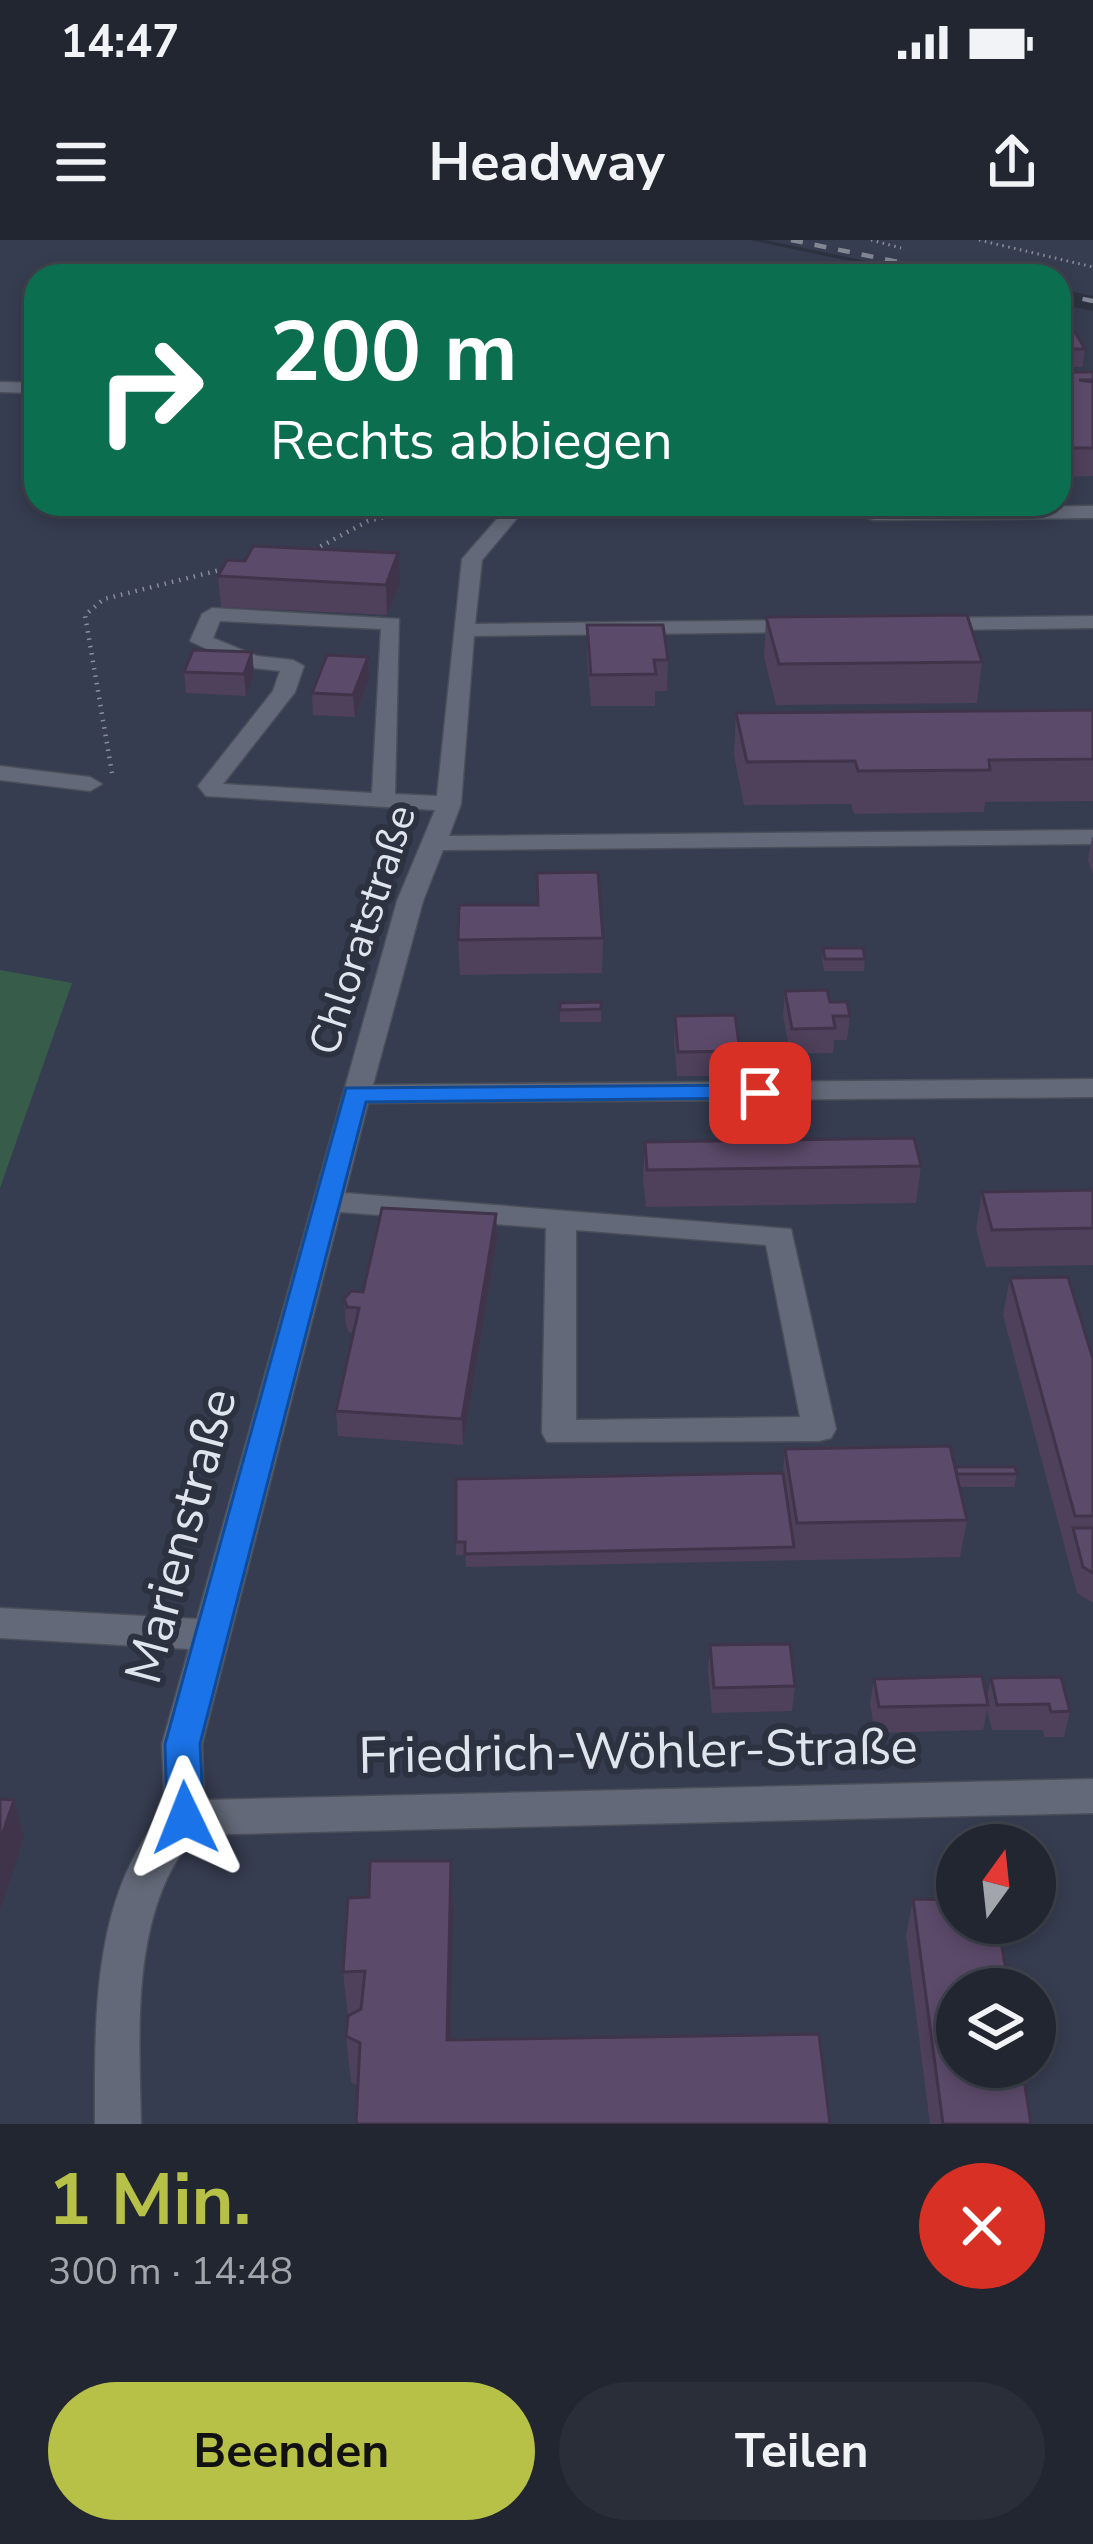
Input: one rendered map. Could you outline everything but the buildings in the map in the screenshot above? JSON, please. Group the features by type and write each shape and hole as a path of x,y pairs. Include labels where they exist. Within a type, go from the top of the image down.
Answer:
{"street":[{"name":"Chloratstraße","path":"353,1103 410,901 448,804 472,559 510,516"},
{"path":"383,800 392,623 212,614 201,640 253,662 293,666 284,692 219,773 210,786 214,791 448,804"},
{"path":"907,625 1093,622"},
{"path":"464,630 837,626"},
{"path":"0,773 90,784"},
{"path":"434,843 1093,837"},
{"path":"353,1103 1093,1088"},
{"name":"Marienstraße","path":"185,1818 182,1744 353,1103"},
{"path":"325,1201 561,1219 780,1236 819,1429 559,1433 561,1219"},
{"path":"0,1623 211,1635"},
{"name":"Friedrich-Wöhler-Straße","path":"185,1818 1093,1796"},
{"path":"118,2124 120,2010 136,1914 159,1846 185,1818"}],"path":[{"path":"871,240 901,248"},
{"path":"979,240 1060,264"}],"shaded area":[{"path":"0,240 749,240 864,264 24,264 24,516 1071,516 1071,306 1093,311 1093,2124 0,2124"},
{"path":"765,240 1093,240 1093,296 1071,291 1071,264 880,264"}],"green space":[{"path":"0,970 72,983 0,1188"}],"railway":[{"path":"791,240 908,264"},
{"path":"1071,296 1093,301"}],"route":[{"path":"185,1818 182,1744 356,1094 760,1093"}]}
